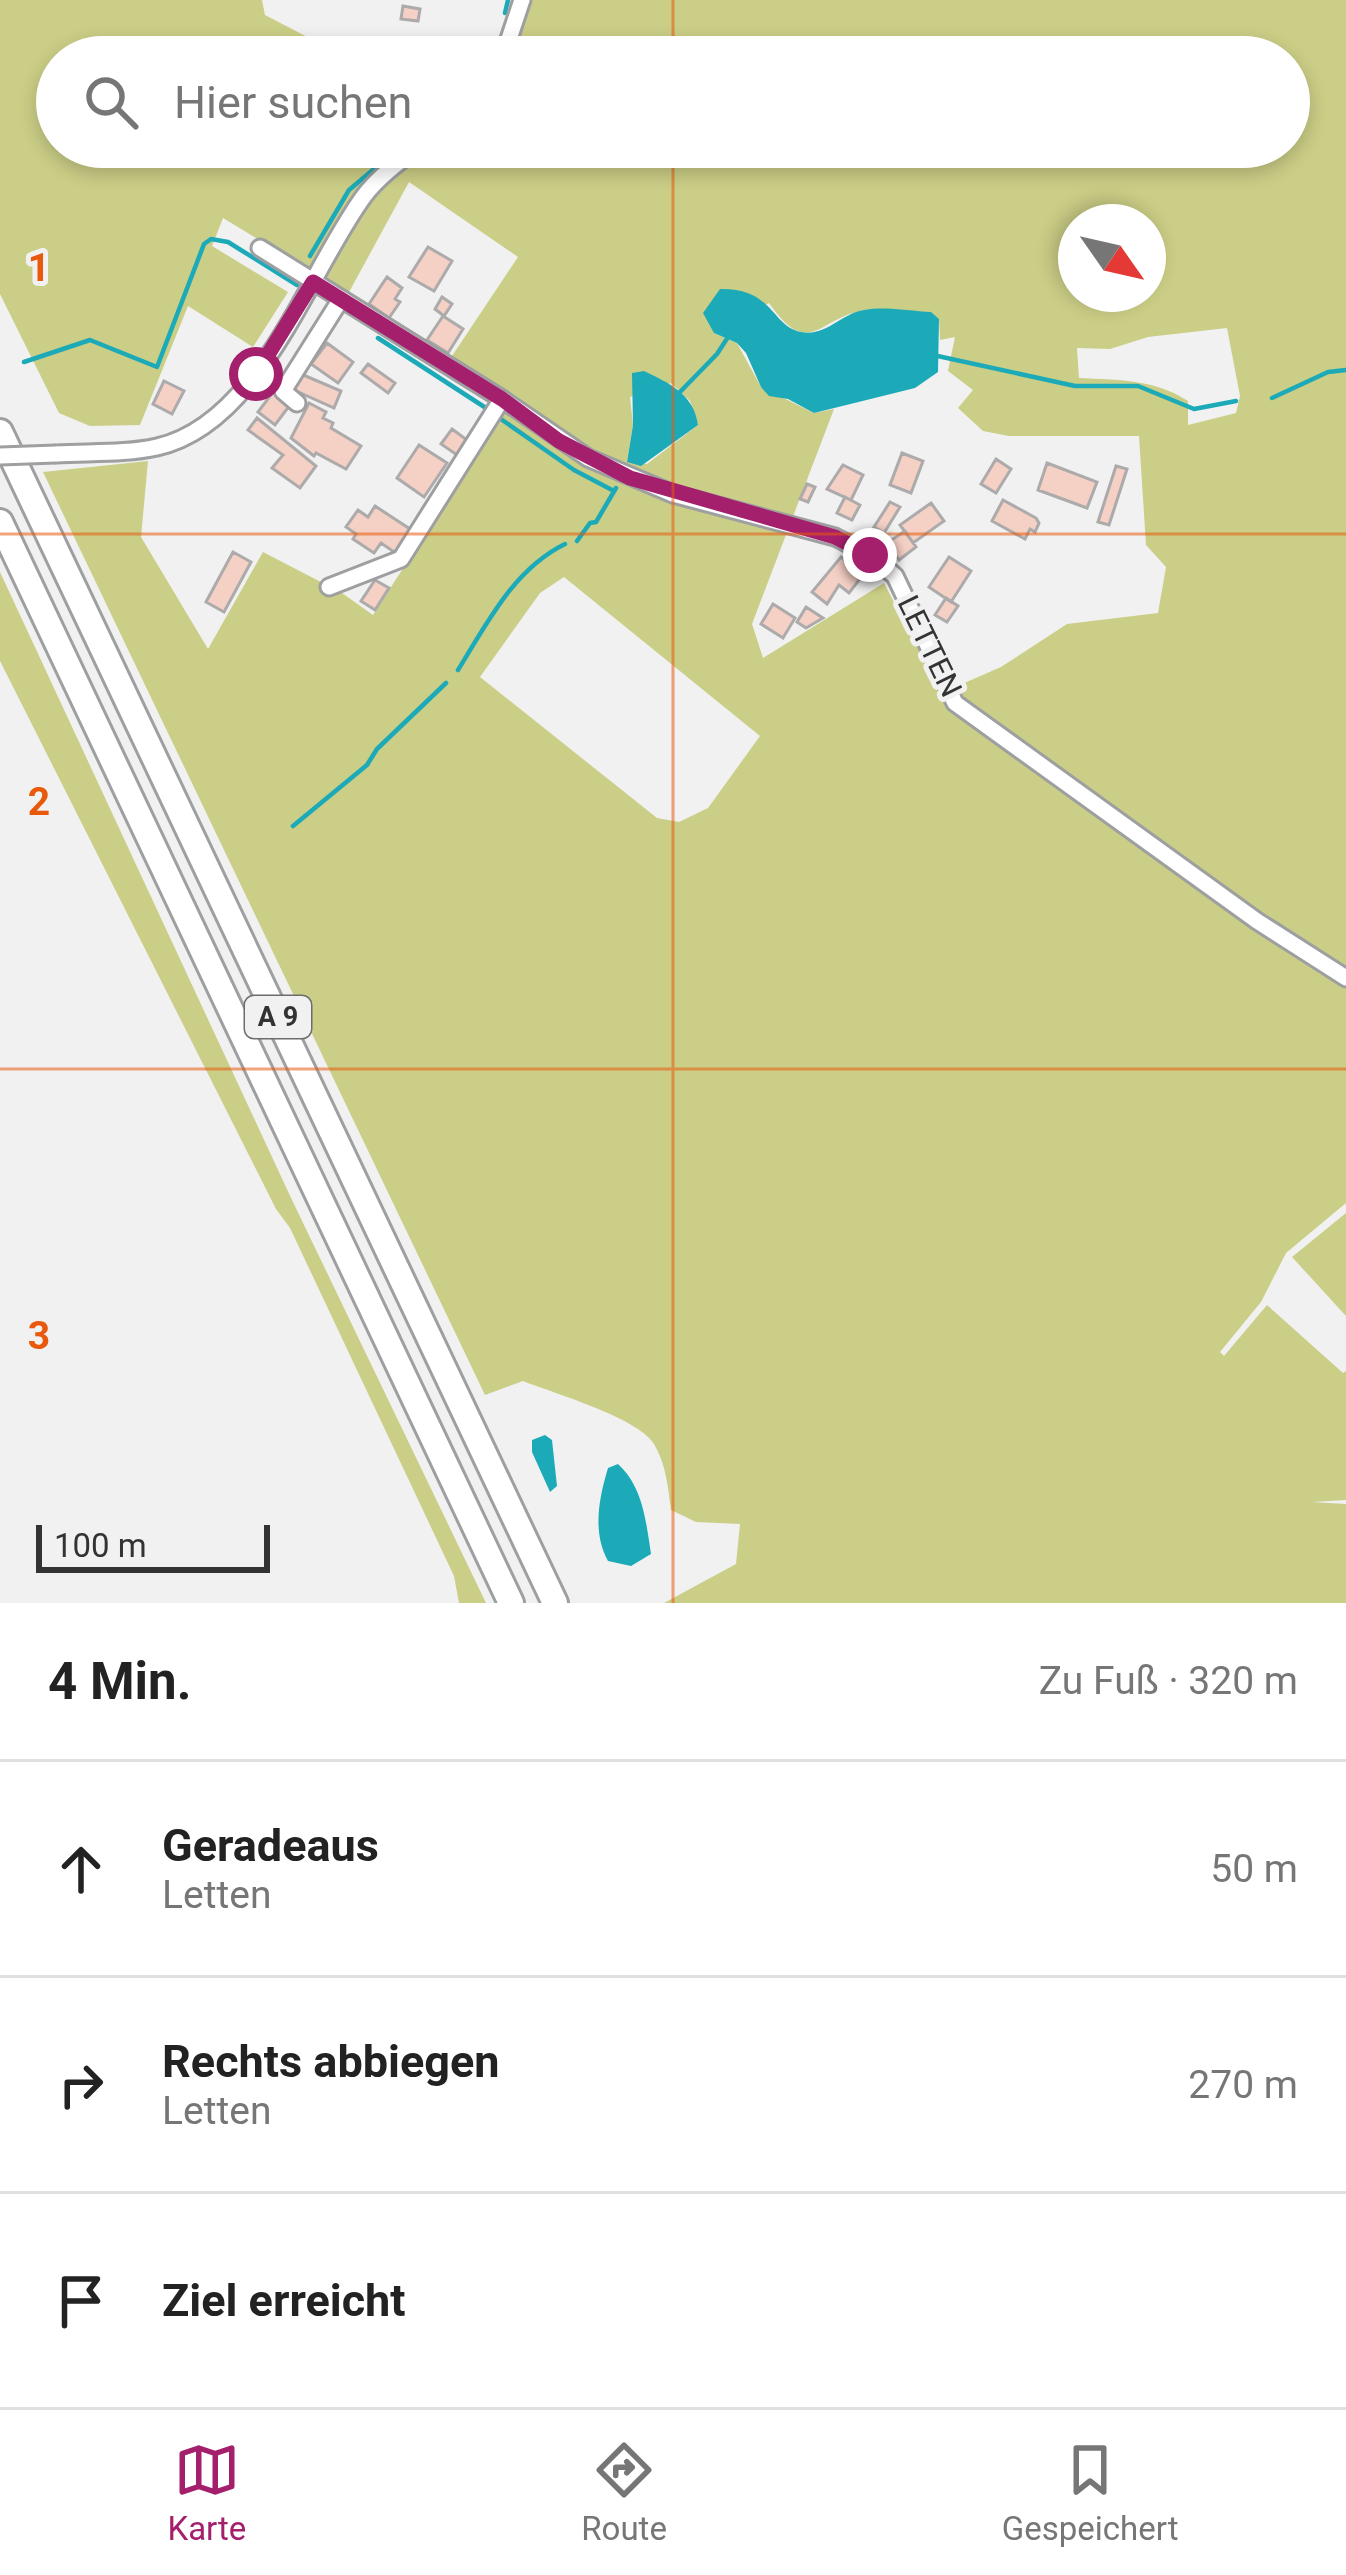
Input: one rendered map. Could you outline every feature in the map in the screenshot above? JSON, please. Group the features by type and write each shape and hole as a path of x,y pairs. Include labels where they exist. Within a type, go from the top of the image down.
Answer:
{"highway":[{"name":"A 9","path":"0,432 555,1603"},
{"name":"A 9","path":"0,522 511,1603"}],"street":[{"path":"510,36 522,0"},
{"path":"0,456 156,447 203,424 256,374 367,191 394,168"},
{"name":"LETTEN","path":"260,248 502,399 559,441 630,478 835,537 870,555 895,576 956,703 1280,937 1346,978"},
{"path":"297,403 283,391 341,299"},
{"path":"329,587 401,559 502,399"}],"green space":[{"path":"0,0 262,0 265,15 306,36 36,36 36,168 1310,168 1310,36 513,36 524,0 1346,0 1346,1203 1286,1253 1261,1302 1220,1352 1224,1356 1267,1305 1346,1371 1346,1500 1312,1502 1346,1504 1346,1603 664,1603 736,1564 740,1524 696,1522 671,1510 664,1468 654,1444 614,1416 523,1381 485,1395 43,472 148,461 141,537 208,649 263,552 342,593 373,615 505,410 444,368 518,257 409,182 348,294 223,218 212,246 288,292 253,347 188,306 140,425 90,426 59,413 0,294","holes":["769,303 782,320 804,333 869,310 939,319 940,340 955,337 948,371 973,390 958,408 983,431 1009,436 1139,436 1146,545 1166,567 1158,613 1067,624 1001,667 955,687 949,708 884,583 763,658 752,624 834,409 814,413 761,387 737,343 714,333","1227,328 1240,396 1236,413 1188,425 1188,401 1162,388 1079,378 1077,348 1110,349 1148,337","671,383 690,401 698,425 647,464 627,461 633,425 630,397","564,577 760,736 708,808 679,822 657,818 480,677 540,593"]},
{"path":"0,572 292,1200 486,1603 459,1603 454,1576 290,1228 276,1209 0,661"},
{"path":"1346,1213 1346,1316 1292,1257"}],"water":[{"path":"720,289 751,294 783,323 810,333 864,310 931,312 939,319 938,372 915,388 814,413 788,399 769,396 746,353 737,343 714,333 703,313"},
{"path":"644,371 686,397 698,425 641,466 627,462 633,425 632,373"},
{"path":"545,1435 552,1440 557,1486 550,1492 532,1452 532,1440"},
{"path":"618,1464 638,1494 651,1554 631,1566 608,1561 600,1538 605,1479 608,1468"}],"building":[{"path":"403,6 420,9 418,21 401,19"},
{"path":"428,247 452,261 434,291 409,277"},
{"path":"387,277 402,288 395,299 400,302 389,318 369,304"},
{"path":"442,297 452,304 444,316 435,309"},
{"path":"443,316 463,329 448,353 427,340"},
{"path":"327,343 353,362 338,383 311,364"},
{"path":"368,364 395,383 388,393 361,373"},
{"path":"301,374 341,391 334,408 294,390"},
{"path":"164,381 184,391 172,414 153,404"},
{"path":"273,392 290,405 275,425 258,412"},
{"path":"309,403 326,412 323,418 333,423 331,428 361,446 346,469 314,456 291,438"},
{"path":"257,418 316,466 300,488 272,468 283,455 248,430"},
{"path":"452,429 467,440 457,455 441,444"},
{"path":"419,445 447,463 424,497 397,478"},
{"path":"902,453 923,461 911,493 890,485"},
{"path":"996,459 1011,469 996,493 981,484"},
{"path":"1047,463 1097,482 1087,508 1038,490"},
{"path":"843,465 863,475 851,500 827,489"},
{"path":"1116,466 1127,469 1109,525 1098,522"},
{"path":"807,484 815,487 808,502 800,499"},
{"path":"845,497 860,505 852,520 837,513"},
{"path":"1003,500 1036,518 1035,532 1030,529 1025,539 992,521"},
{"path":"890,502 900,507 884,533 874,527"},
{"path":"931,503 944,521 913,543 900,525"},
{"path":"375,506 413,531 397,554 381,543 374,553 353,539 356,534 346,527 358,510 368,517"},
{"path":"905,531 916,547 899,560 887,543"},
{"path":"233,552 251,562 224,612 206,602"},
{"path":"841,557 863,575 849,593 839,585 827,604 812,592"},
{"path":"949,557 971,571 951,602 929,587"},
{"path":"375,580 389,588 375,610 361,601"},
{"path":"946,598 958,606 947,622 935,615"},
{"path":"773,604 795,618 783,638 761,624"},
{"path":"806,607 823,618 806,628 797,622"}],"waterway":[{"path":"505,13 508,0"},
{"path":"310,256 349,190 375,168"},
{"path":"24,362 90,340 157,367 204,244 211,239 228,242 297,285"},
{"path":"679,393 730,334"},
{"path":"378,338 489,410"},
{"path":"933,355 1075,386 1138,386 1194,409 1236,401"},
{"path":"1272,398 1328,372 1346,370"},
{"path":"498,417 574,470 614,491"},
{"path":"577,541 596,522 616,488"},
{"path":"458,670 516,582 565,544"},
{"path":"293,826 367,765 377,749 446,683"}],"route":[{"path":"256,374 313,282 588,458 673,494 835,537 870,555"}]}
